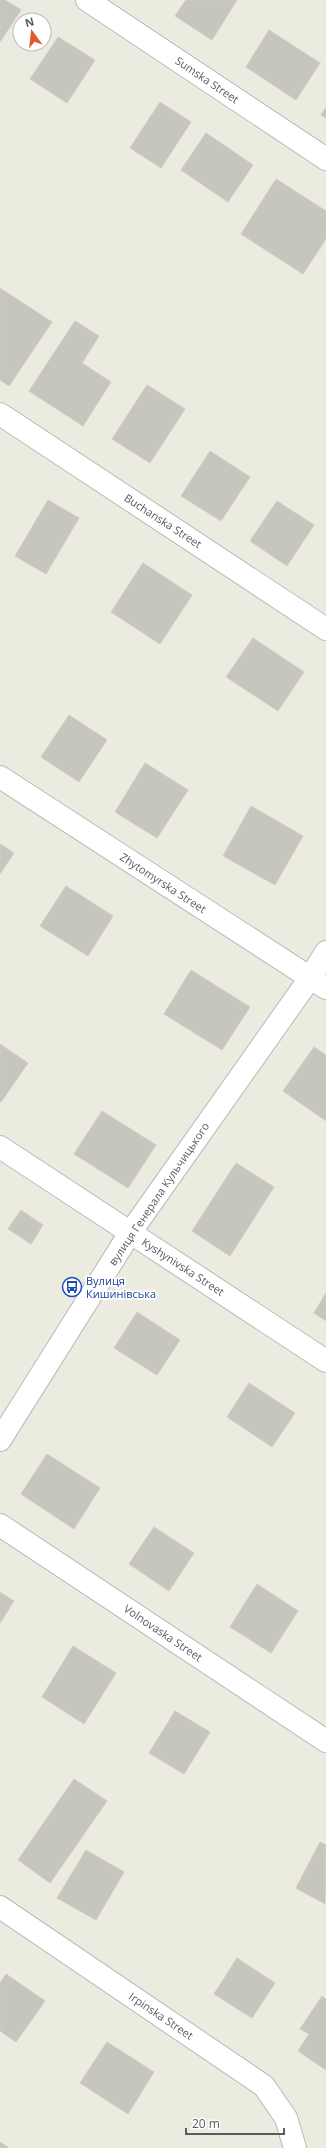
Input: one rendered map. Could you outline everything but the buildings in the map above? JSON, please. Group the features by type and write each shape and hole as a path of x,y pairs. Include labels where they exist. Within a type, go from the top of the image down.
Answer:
{"street":[{"name":"Sumska Street","path":"87,0 326,159"},
{"name":"Buchanska Street","path":"0,414 326,629"},
{"name":"Zhytomyrska Street","path":"0,777 318,983"},
{"name":"вулиця Генерала Кульчицького","path":"0,1440 130,1233 318,983 326,952"},
{"name":"Kyshynivska Street","path":"0,1147 326,1361"},
{"name":"Volnovaska Street","path":"0,1525 326,1741"},
{"name":"Irpinska Street","path":"0,1907 264,2086 286,2118 295,2148"}],"place":[{"name":"Вулиця Кишинівська","path":"72,1287"}]}
